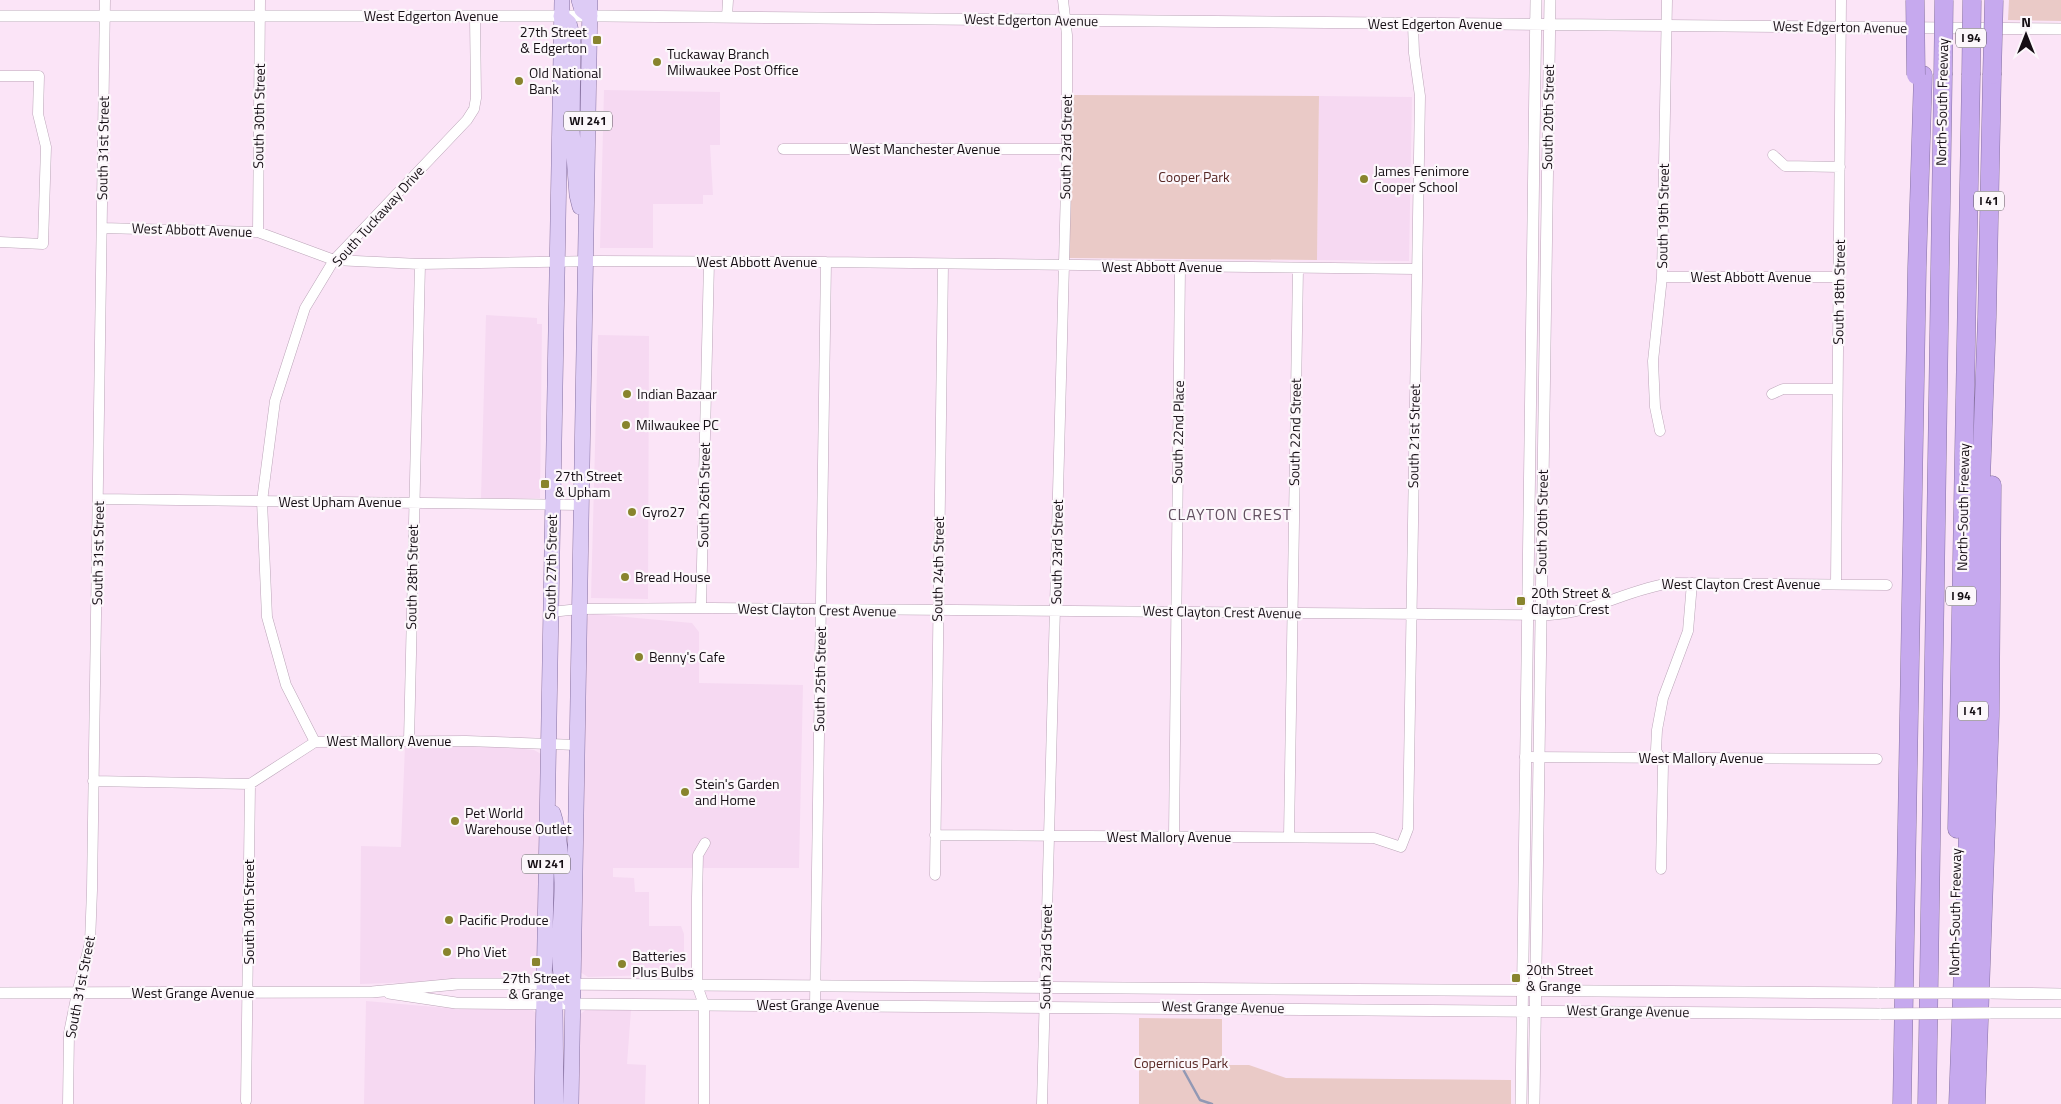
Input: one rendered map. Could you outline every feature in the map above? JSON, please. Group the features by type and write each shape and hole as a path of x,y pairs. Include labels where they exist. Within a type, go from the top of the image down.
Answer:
{"highway":[{"path":"1915,0 1920,75"},
{"path":"1902,1104 1920,75 1924,0"},
{"name":"North-South Freeway","path":"1927,1104 1944,0"},
{"name":"North-South Freeway","path":"1957,1104 1954,959 1972,0"},
{"name":"I 41","path":"1957,1104 1987,317 1994,0"},
{"path":"1976,1104 1990,716 1992,416 1987,317"},
{"path":"1892,1104 1904,938"}],"main road":[{"name":"South 27th Street","path":"544,984 562,0"},
{"path":"579,0 582,10 590,16"},
{"name":"South 27th Street","path":"571,1104 572,1003 567,984 577,745 590,0"},
{"path":"561,16 569,23 574,39 572,130 576,195 586,225"},
{"path":"548,796 557,825 562,882 560,973 567,984"},
{"path":"544,984 550,1003 556,1104"},
{"path":"542,1104 550,1003"}],"street":[{"name":"South 31st Street","path":"68,1104 69,1033 90,943 99,499 104,0"},
{"name":"South 30th Street","path":"258,232 260,0"},
{"path":"728,0 728,17"},
{"name":"South 23rd Street","path":"1042,1104 1067,149 1067,35 1063,0"},
{"name":"South 20th Street","path":"1521,1104 1536,0"},
{"name":"South 20th Street","path":"1534,1104 1550,0"},
{"name":"South 19th Street","path":"1660,431 1655,407 1653,361 1662,277 1667,0"},
{"name":"South 18th Street","path":"1836,584 1841,0"},
{"name":"West Edgerton Avenue","path":"0,16 590,16 2061,29"},
{"name":"South Tuckaway Drive","path":"315,742 286,685 267,617 262,501 275,401 305,308 334,260 467,120 474,109 476,98 475,16"},
{"name":"South 21st Street","path":"1401,847 1408,829 1420,96 1414,53 1413,24"},
{"path":"0,76 39,76 38,114 46,147 43,244 0,242"},
{"name":"West Manchester Avenue","path":"783,149 1067,149"},
{"path":"1773,155 1785,166 1840,168"},
{"name":"West Abbott Avenue","path":"102,228 258,232 334,260 420,264 826,262 1416,269"},
{"name":"South 26th Street","path":"701,608 709,262"},
{"name":"South 25th Street","path":"815,1005 826,262"},
{"name":"South 28th Street","path":"409,741 420,264"},
{"name":"South 24th Street","path":"935,875 943,264"},
{"name":"South 22nd Place","path":"1174,837 1180,267"},
{"name":"South 22nd Street","path":"1289,837 1298,268"},
{"name":"West Abbott Avenue","path":"1662,277 1839,277"},
{"path":"1772,394 1783,389 1837,389"},
{"name":"West Upham Avenue","path":"99,499 581,505"},
{"path":"1661,869 1663,764 1656,750 1660,714 1670,677 1683,651 1688,631 1692,583"},
{"name":"West Clayton Crest Avenue","path":"551,612 579,609 701,608 1541,615 1585,611 1640,588 1655,585 1692,583 1887,585"},
{"name":"West Mallory Avenue","path":"250,784 315,742 409,741 577,745"},
{"name":"West Mallory Avenue","path":"1525,757 1877,759"},
{"path":"93,780 250,784"},
{"name":"South 30th Street","path":"246,1101 250,784"},
{"name":"West Mallory Avenue","path":"935,835 1374,838 1401,847"},
{"path":"704,1104 704,1005 697,985 698,855 705,843"},
{"path":"456,1003 457,984"},
{"name":"West Grange Avenue","path":"0,992 386,992 401,988 457,984 627,984 2061,994"},
{"path":"626,1004 627,984"},
{"path":"988,1006 990,987"},
{"path":"1094,1006 1095,988"},
{"path":"1286,989 1286,1008"},
{"path":"1471,990 1471,1010"},
{"path":"1592,991 1592,1011"},
{"name":"West Grange Avenue","path":"386,992 401,996 456,1003 1094,1006 1881,1014 2061,1013"},
{"path":"1806,993 1806,1013"}],"shaded area":[{"path":"604,90 720,92 720,145 710,145 713,195 703,195 703,204 653,204 653,248 600,248"},
{"name":"James Fenimore Cooper School","path":"1319,96 1412,97 1409,261 1317,260"},
{"path":"486,315 537,318 537,324 542,324 540,498 481,498"},
{"path":"598,335 649,336 648,599 591,598"},
{"path":"589,615 692,623 699,632 699,683 803,685 799,868 613,868 613,877 634,878 635,892 649,892 649,926 681,926 684,934 684,974 588,977 580,972 586,622"},
{"path":"405,745 495,746 534,750 541,754 537,975 535,978 360,984 361,846 401,847"},
{"path":"366,1001 447,1008 532,1009 536,1013 536,1104 364,1104"},
{"path":"587,1009 631,1010 627,1064 646,1065 645,1104 577,1104 579,1015"}],"green space":[{"path":"2009,0 2061,0 2061,21 2008,20"},
{"name":"Cooper Park","path":"1072,95 1319,96 1317,260 1069,258"},
{"name":"Copernicus Park","path":"1139,1018 1222,1019 1222,1065 1249,1065 1286,1078 1511,1080 1511,1104 1139,1104"}],"waterway":[{"path":"1179,1062 1200,1100 1212,1104"}],"place":[{"name":"27th Street & Edgerton","path":"597,40"},
{"name":"Tuckaway Branch Milwaukee Post Office","path":"657,62"},
{"name":"Old National Bank","path":"519,81"},
{"name":"James Fenimore Cooper School","path":"1364,179"},
{"name":"Indian Bazaar","path":"627,394"},
{"name":"Milwaukee PC","path":"626,425"},
{"name":"27th Street & Upham","path":"545,484"},
{"name":"Gyro27","path":"632,512"},
{"name":"Bread House","path":"625,577"},
{"name":"20th Street & Clayton Crest","path":"1521,601"},
{"name":"Benny's Cafe","path":"639,657"},
{"name":"Stein's Garden and Home","path":"685,792"},
{"name":"Pet World Warehouse Outlet","path":"455,821"},
{"name":"Pacific Produce","path":"449,920"},
{"name":"Pho Viet","path":"447,952"},
{"name":"27th Street & Grange","path":"536,962"},
{"name":"Batteries Plus Bulbs","path":"622,964"},
{"name":"20th Street & Grange","path":"1516,978"}],"district":[{"name":"CLAYTON CREST","path":"1230,514"}]}
